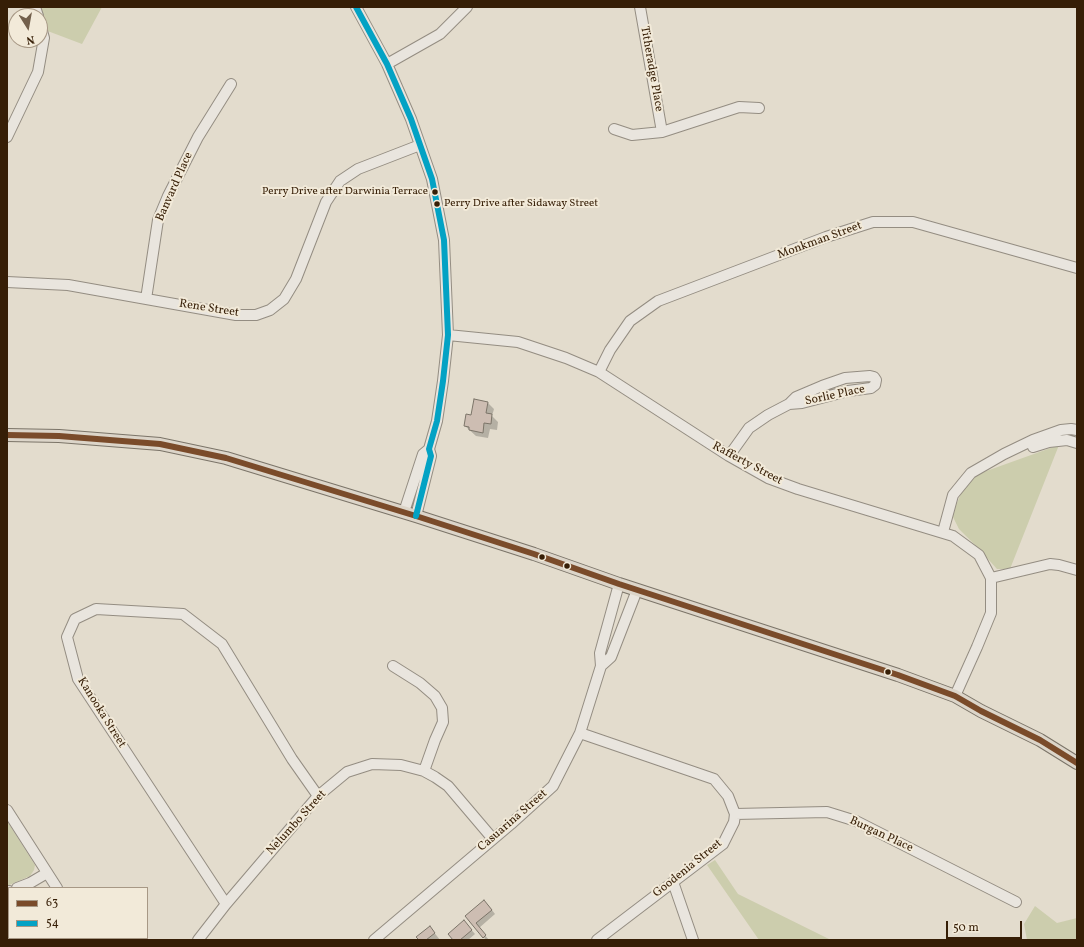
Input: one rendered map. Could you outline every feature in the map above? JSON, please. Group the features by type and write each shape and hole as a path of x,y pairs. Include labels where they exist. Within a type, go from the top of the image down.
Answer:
{"main road":[{"path":"7,435 59,436 160,444 226,458 404,512 534,554 637,590 893,673 955,696 981,711 1040,740 1077,763"}],"street":[{"path":"356,7 387,64 411,119 433,185 444,240 448,335 443,381 437,421 429,448 423,454 404,512"},
{"path":"387,64 440,34 467,7"},
{"name":"Titheradge Place","path":"640,7 662,132"},
{"path":"8,131 38,72 42,48"},
{"name":"Banvard Place","path":"146,299 158,220 168,196 198,137 230,84"},
{"path":"614,130 632,135 662,132 739,107 760,108"},
{"name":"Rene Street","path":"7,282 68,285 236,315 256,315 270,310 284,299 296,279 326,202 340,181 358,168 420,145"},
{"name":"Monkman Street","path":"598,372 610,350 630,321 658,302 826,238 873,222 913,222 1077,268"},
{"name":"Rafferty Street","path":"448,335 518,342 566,358 598,372 729,456 768,478 798,489 953,536 979,556 991,578 991,613 955,696"},
{"name":"Sorlie Place","path":"729,456 750,428 768,415 789,404 796,397 844,378 870,376 876,380 872,388 848,391 802,403 789,404"},
{"path":"943,532 953,495 971,472 1033,440 1061,430 1077,430"},
{"path":"1004,454 1049,442 1067,440 1077,443"},
{"path":"416,516 431,456 429,448"},
{"path":"991,578 1050,564 1077,570"},
{"name":"Casuarina Street","path":"374,940 553,786 580,733 601,666 600,653 619,584"},
{"name":"Casuarina Street","path":"601,666 611,657 637,590"},
{"name":"Kanooka Street","path":"226,904 78,679 67,637 75,619 96,609 184,614 222,644 292,759 318,796"},
{"path":"393,666 420,683 435,696 442,708 443,722 424,771"},
{"path":"580,733 714,779 728,796 735,814"},
{"name":"Nelumbo Street","path":"198,940 226,904 318,796 347,772 372,764 401,765 424,771 436,777 448,786 493,839"},
{"path":"7,810 56,887"},
{"name":"Burgan Place","path":"735,814 827,812 856,821 1016,902"},
{"name":"Goodenia Street","path":"597,940 723,844 734,822 735,814"},
{"path":"20,887 47,873"},
{"path":"673,882 693,940"}],"green space":[{"path":"102,7 82,44 48,31 48,8 38,8"},
{"path":"1059,445 1010,569 997,569 959,529 952,515 962,491 978,474"},
{"path":"7,821 35,865 30,876 7,886"},
{"path":"715,860 738,894 831,940 759,940 707,865"},
{"path":"1035,906 1057,923 1077,918 1077,940 1027,940 1024,924"}],"building":[{"path":"474,399 488,402 486,413 492,414 491,424 484,423 483,433 469,430 469,427 464,426 466,414 471,415"},
{"path":"484,900 492,910 476,923 486,935 483,938 465,916"},
{"path":"464,920 472,930 460,940 453,940 448,934"},
{"path":"430,926 435,933 426,940 419,940 416,937"}],"transit line":[{"name":"54","path":"356,7 387,64 411,119 432,179 444,240 448,335 437,421 429,449 431,456 416,516"},
{"name":"63","path":"7,435 59,436 160,444 226,458 416,516 898,675 955,696 981,711 1040,740 1077,763"}],"place":[{"name":"Perry Drive after Darwinia Terrace","path":"435,192"},
{"name":"Perry Drive after Sidaway Street","path":"437,204"}]}
